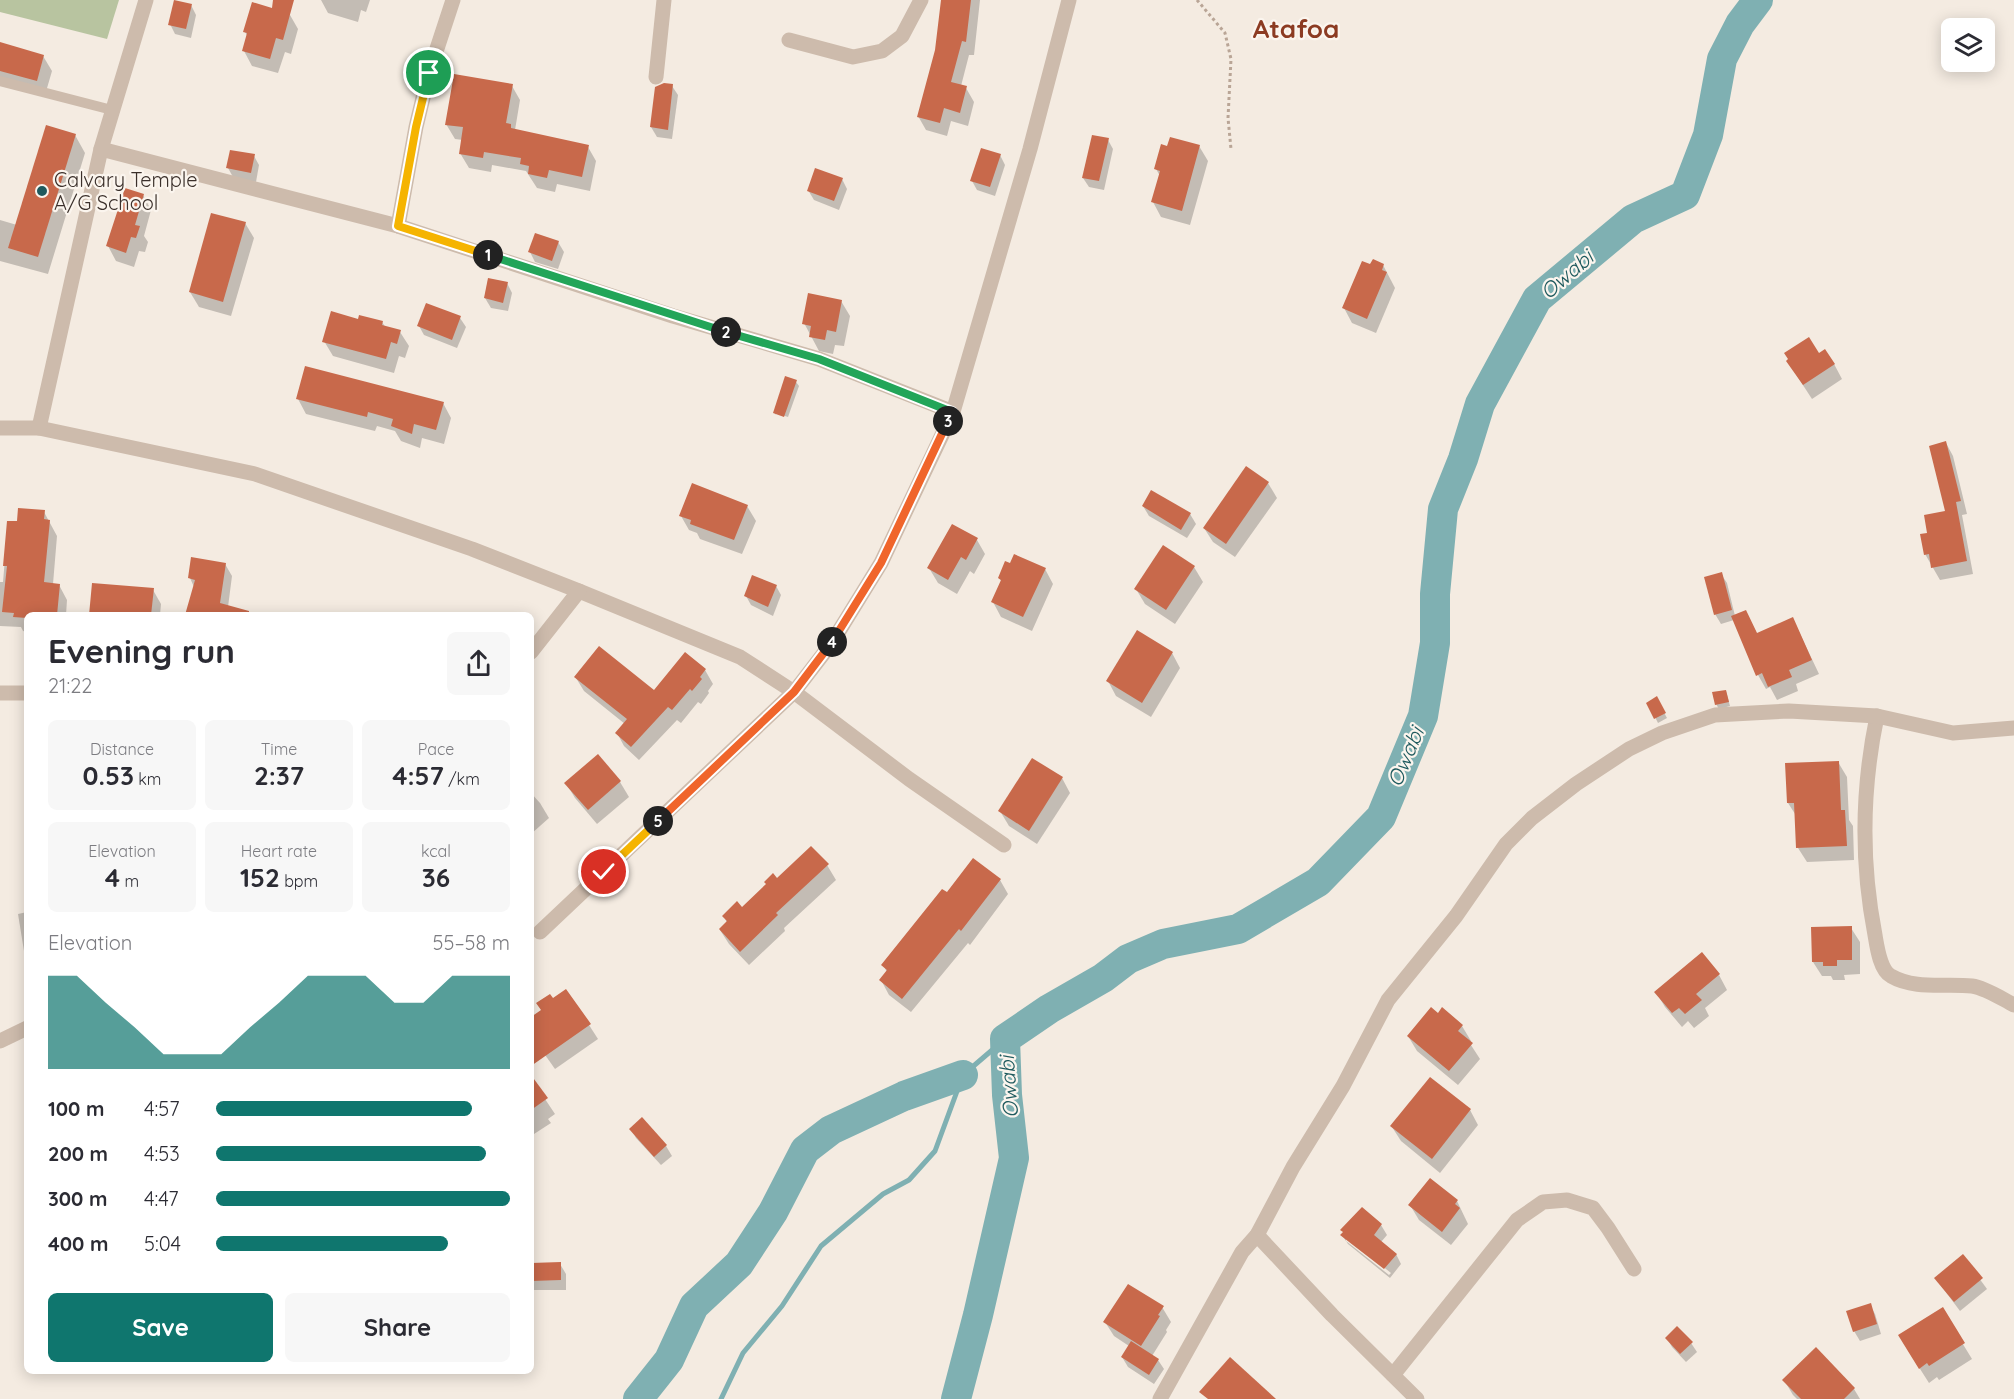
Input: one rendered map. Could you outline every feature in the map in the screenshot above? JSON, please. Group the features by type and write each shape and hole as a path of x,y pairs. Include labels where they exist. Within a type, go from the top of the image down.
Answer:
{"street":[{"path":"39,428 100,149 146,0"},
{"path":"398,226 424,95 453,0"},
{"path":"656,77 664,0"},
{"path":"789,40 853,57 882,51 902,36 921,0"},
{"path":"540,932 794,692 831,644 881,563 952,412 1030,149 1069,0"},
{"path":"100,149 398,226 673,316 819,359 952,412"},
{"path":"0,428 39,428 255,474 472,549 740,657 794,692 909,779 1004,845"},
{"path":"534,648 579,591"},
{"path":"0,693 24,693"},
{"path":"1160,1399 1242,1251 1257,1235 1293,1167 1343,1086 1388,1000 1455,916 1506,844 1532,818 1576,784 1629,749 1662,733 1714,715 1789,711 1876,716 1953,733 2014,728"},
{"path":"1876,716 1868,757 1865,868 1879,954 1887,975 1899,981 1914,984 1975,986 2014,1005"},
{"path":"0,1041 24,1029"},
{"path":"1392,1375 1517,1220 1543,1202 1567,1200 1593,1208 1634,1269"},
{"path":"1257,1235 1332,1315 1417,1399"}],"lane":[{"path":"0,81 112,110"}],"path":[{"path":"1197,0 1225,33 1231,59 1228,118 1231,149"}],"green space":[{"path":"0,0 119,0 107,39 0,12"}],"building":[{"path":"174,0 192,4 186,29 168,25"},
{"path":"273,0 294,0 283,40 276,38 270,59 242,51 247,33 243,32 252,2 272,8"},
{"path":"941,0 971,0 966,42 962,41 951,82 967,86 960,113 944,108 940,123 917,117 935,50"},
{"path":"0,42 44,55 37,81 0,71"},
{"path":"454,74 513,84 506,123 511,124 511,128 589,145 582,177 549,170 547,178 528,174 529,166 520,164 521,158 484,152 483,158 459,154 463,127 445,125"},
{"path":"664,83 673,84 668,130 650,127 655,87"},
{"name":"Calvary Temple A/G School","path":"46,125 76,134 38,257 8,248"},
{"path":"1092,135 1109,138 1099,181 1082,178"},
{"path":"1170,137 1200,145 1182,211 1151,202 1160,171 1154,169 1161,144 1167,146"},
{"path":"981,148 1001,154 990,187 970,181"},
{"path":"230,150 255,154 251,173 226,168"},
{"path":"815,168 843,178 834,201 807,191"},
{"path":"125,188 144,194 135,225 140,226 136,238 131,237 126,253 106,246"},
{"path":"211,213 246,222 223,302 189,292"},
{"path":"535,233 559,241 552,261 528,252"},
{"path":"1373,259 1384,264 1382,270 1387,272 1367,319 1342,308 1362,261 1370,264"},
{"path":"488,278 508,282 503,303 484,298"},
{"path":"808,293 842,300 836,332 827,330 825,340 809,337 811,326 802,324"},
{"path":"426,303 461,316 452,340 417,326"},
{"path":"331,311 358,319 359,315 383,321 382,325 401,330 397,344 391,342 386,359 322,342"},
{"path":"1809,337 1819,353 1825,349 1835,364 1803,385 1786,361 1788,359 1784,353"},
{"path":"305,366 444,402 436,430 414,424 412,434 391,426 393,419 368,412 367,417 296,399"},
{"path":"785,376 797,380 784,417 773,413"},
{"path":"1946,441 1961,501 1956,502 1967,561 1931,568 1929,554 1924,555 1920,534 1927,533 1924,515 1945,511 1929,446"},
{"path":"1246,466 1269,482 1226,544 1203,528"},
{"path":"692,483 748,505 734,540 690,524 691,520 679,516"},
{"path":"1151,490 1191,513 1181,530 1142,506"},
{"path":"18,508 45,510 44,519 50,520 44,582 60,584 57,612 24,612 24,618 13,617 14,613 2,612 7,566 3,566 7,521 17,521"},
{"path":"952,524 978,538 966,560 961,557 948,580 927,568"},
{"path":"1163,545 1195,566 1166,610 1134,589"},
{"path":"1014,554 1046,568 1023,617 991,602 1001,580 998,578 1005,561 1010,563"},
{"path":"191,557 226,563 220,603 249,612 186,612 195,580 188,578"},
{"path":"1722,572 1732,610 1714,615 1704,577"},
{"path":"752,575 777,585 768,607 744,596"},
{"path":"92,583 154,588 151,612 89,612"},
{"path":"1746,610 1757,633 1793,617 1812,660 1789,670 1792,677 1768,687 1762,673 1756,676 1731,616"},
{"path":"1137,630 1173,652 1142,703 1106,681"},
{"path":"599,646 654,690 685,652 706,669 700,677 702,679 692,691 690,689 672,710 668,707 631,747 615,733 627,719 574,677"},
{"path":"1726,690 1729,702 1715,705 1712,692"},
{"path":"1657,696 1666,713 1654,719 1646,703"},
{"path":"598,754 621,781 588,810 564,783"},
{"path":"1032,758 1063,777 1029,831 998,811"},
{"path":"1839,761 1841,810 1845,810 1847,846 1796,848 1794,803 1787,803 1785,763"},
{"path":"811,846 829,864 776,913 778,915 740,952 719,929 727,921 722,916 737,901 742,907 766,884 764,882 773,873 777,878"},
{"path":"973,858 1001,879 961,931 959,929 902,999 879,980 887,970 881,965 942,889 947,892"},
{"path":"1852,926 1852,960 1837,960 1837,966 1823,966 1823,962 1812,962 1811,927"},
{"path":"1702,952 1720,974 1696,994 1702,1000 1685,1014 1679,1008 1672,1013 1654,992"},
{"path":"566,989 591,1024 534,1064 534,1015 541,1010 536,1003 550,994 553,998"},
{"path":"1431,1007 1438,1013 1442,1007 1463,1025 1458,1031 1473,1043 1449,1071 1407,1036"},
{"path":"1430,1077 1471,1109 1432,1159 1390,1126"},
{"path":"534,1079 548,1098 534,1108"},
{"path":"642,1117 667,1145 654,1157 629,1129"},
{"path":"1430,1178 1458,1200 1455,1204 1460,1208 1442,1232 1408,1205"},
{"path":"1362,1207 1382,1224 1374,1235 1397,1254 1384,1269 1340,1235 1343,1232 1340,1230"},
{"path":"1963,1254 1983,1278 1954,1302 1934,1278"},
{"path":"561,1262 561,1280 534,1281 534,1263"},
{"path":"1128,1284 1164,1306 1141,1346 1103,1322"},
{"path":"1871,1303 1877,1324 1853,1332 1846,1311"},
{"path":"1943,1307 1965,1343 1929,1366 1927,1363 1919,1369 1898,1335"},
{"path":"1677,1326 1693,1342 1680,1354 1665,1338"},
{"path":"1131,1341 1159,1359 1149,1375 1121,1357"},
{"path":"1816,1347 1855,1388 1844,1399 1801,1399 1782,1380"},
{"path":"1230,1357 1276,1399 1208,1399 1199,1392"}],"waterway":[{"name":"Owabi","path":"956,1399 1014,1158 1007,1095 1005,1039 1049,1009 1103,978 1128,959 1163,944 1238,929 1318,882 1381,817 1423,716 1435,643 1435,594 1443,509 1463,459 1480,404 1537,299 1633,219 1685,195 1708,135 1722,59 1740,24 1758,0"},
{"path":"721,1399 743,1353 782,1306 821,1246 883,1194 909,1180 935,1151 963,1075 1005,1039"},
{"path":"638,1399 669,1360 694,1306 739,1264 773,1212 805,1150 831,1130 904,1096 963,1075"}],"place":[{"name":"Calvary Temple A/G School","path":"42,191"}],"district":[{"name":"Atafoa","path":"1296,29"}],"route":[{"path":"429,73 416,127 398,226 673,316 819,359 952,412 881,563 831,644 794,692 604,872"}]}
